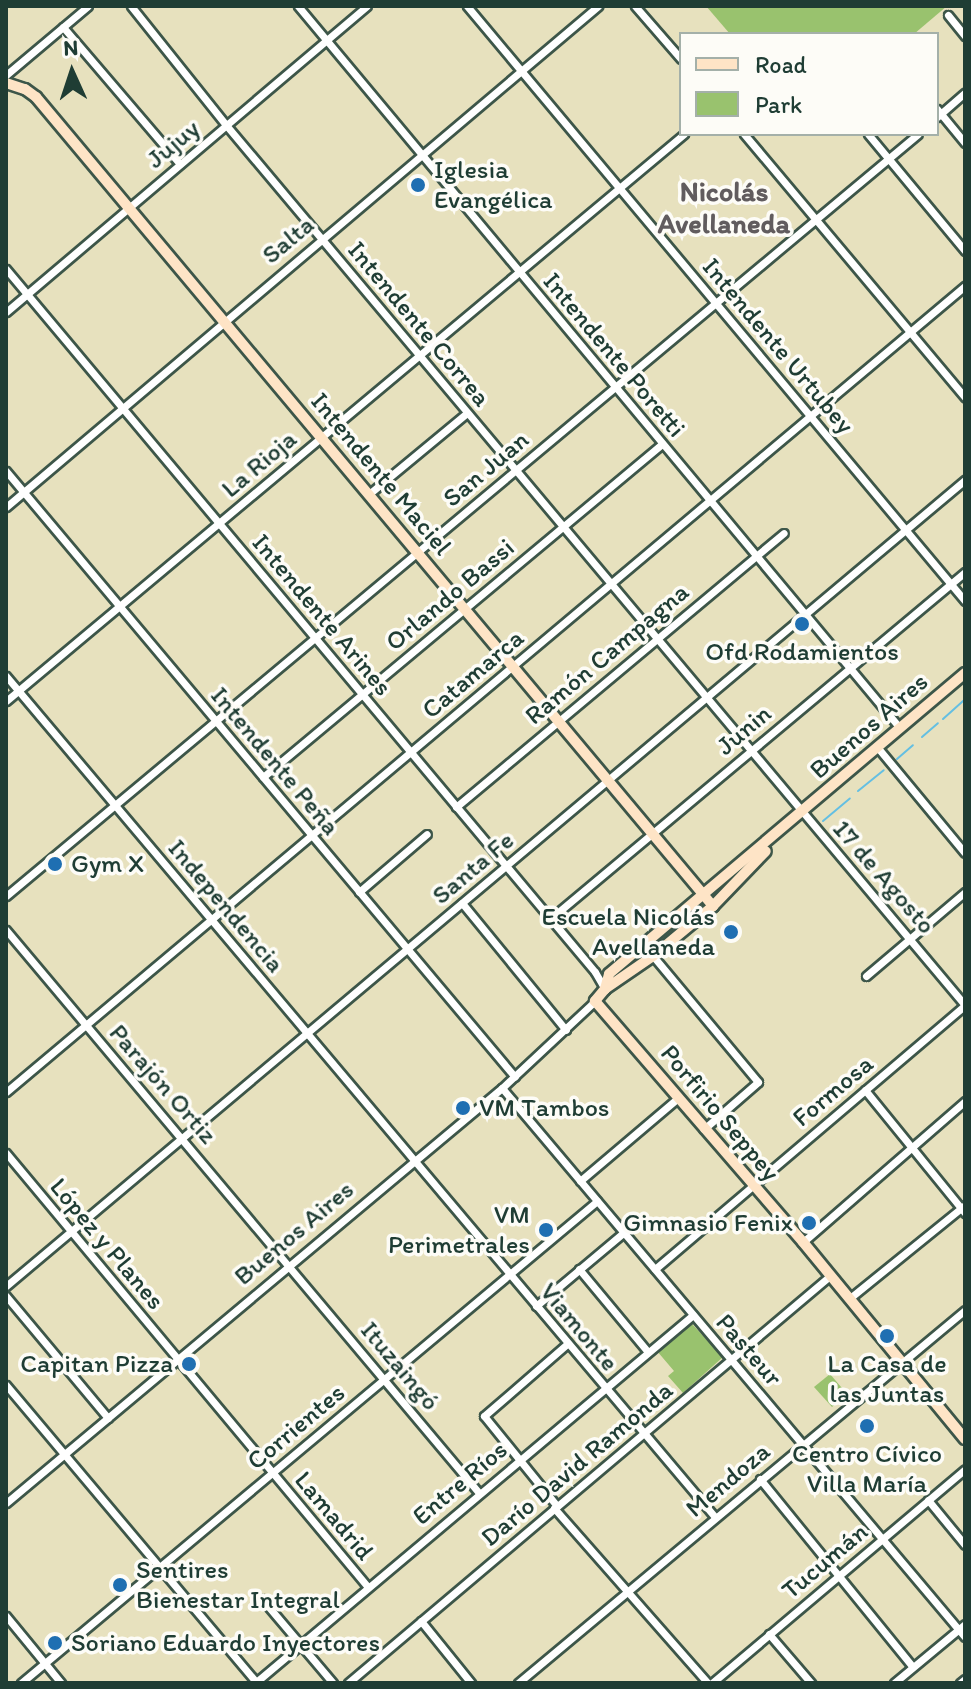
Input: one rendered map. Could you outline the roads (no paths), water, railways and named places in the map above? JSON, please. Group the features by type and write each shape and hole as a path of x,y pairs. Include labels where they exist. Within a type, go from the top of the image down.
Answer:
{"main road":[{"name":"Intendente Maciel","path":"6,83 25,89 36,97 713,906"},
{"name":"Buenos Aires","path":"605,989 609,974 965,673"},
{"name":"Buenos Aires","path":"595,1001 605,989 653,956 713,906 802,813"},
{"name":"Porfirio Seppey","path":"595,1001 831,1275 965,1439"}],"street":[{"path":"6,75 88,6"},
{"name":"Intendente Correa","path":"131,6 226,125 802,813"},
{"name":"Intendente Poretti","path":"298,6 900,728"},
{"name":"Jujuy","path":"6,312 367,6"},
{"name":"Intendente Urtubey","path":"467,6 965,601"},
{"name":"Salta","path":"6,507 598,6"},
{"path":"635,6 679,57"},
{"path":"948,15 965,36"},
{"path":"63,27 180,164"},
{"path":"939,113 965,93"},
{"path":"939,115 965,143"},
{"name":"La Rioja","path":"6,701 682,136"},
{"path":"746,136 965,397"},
{"path":"870,136 965,251"},
{"name":"San Juan","path":"6,896 916,136"},
{"name":"Intendente Arines","path":"6,269 506,866 605,989"},
{"name":"Catamarca","path":"6,1092 965,286"},
{"path":"369,494 467,413"},
{"name":"Orlando Bassi","path":"263,777 662,444"},
{"name":"Intendente Peña","path":"6,471 515,1077"},
{"name":"Santa Fe","path":"6,1286 965,480"},
{"name":"Ramón Campagna","path":"456,807 784,533"},
{"name":"Junin","path":"550,919 965,572"},
{"name":"Independencia","path":"6,676 415,1161"},
{"path":"878,748 965,853"},
{"name":"17 de Agosto","path":"802,813 965,1005"},
{"path":"359,892 427,834"},
{"path":"866,976 965,892"},
{"path":"462,903 566,1030"},
{"name":"Parajón Ortiz","path":"6,930 290,1265"},
{"path":"653,956 758,1082 704,1129"},
{"name":"Buenos Aires","path":"6,1503 515,1077 595,1001"},
{"name":"Formosa","path":"655,1269 965,1005"},
{"name":"Pasteur","path":"502,1088 962,1627 965,1637"},
{"path":"850,1298 964,1209 865,1090"},
{"path":"580,1181 678,1098"},
{"path":"803,1242 965,1101"},
{"name":"López y Planes","path":"6,1153 177,1360"},
{"name":"Viamonte","path":"415,1161 715,1517"},
{"name":"Corrientes","path":"21,1683 597,1201"},
{"path":"536,1306 623,1233"},
{"name":"Ituzaingó","path":"290,1265 479,1493"},
{"path":"579,1269 648,1352"},
{"name":"Darío David Ramonda","path":"348,1683 831,1275"},
{"path":"6,1296 108,1418"},
{"name":"Mendoza","path":"518,1683 965,1310"},
{"name":"Entre Ríos","path":"255,1683 693,1315"},
{"path":"567,1344 484,1416 555,1507 710,1683"},
{"name":"Lamadrid","path":"177,1360 368,1587"},
{"path":"6,1385 255,1683"},
{"name":"Tucumán","path":"710,1683 965,1469"},
{"path":"760,1479 913,1667"},
{"path":"928,1500 965,1545"},
{"path":"262,1599 333,1683"},
{"path":"6,1616 61,1683"},
{"path":"421,1621 471,1683"},
{"path":"894,1683 962,1627"},
{"path":"769,1634 811,1683"},
{"path":"960,1683 965,1679"}],"waterway":[{"path":"943,719 965,699"},
{"path":"922,737 938,723"},
{"path":"897,759 913,745"},
{"path":"858,791 884,770"},
{"path":"823,821 850,798"}],"place":[{"name":"Iglesia Evangélica","path":"418,185"},
{"name":"Ofd Rodamientos","path":"802,624"},
{"name":"Gym X","path":"55,864"},
{"name":"Escuela Nicolás Avellaneda","path":"731,932"},
{"name":"VM Tambos","path":"463,1108"},
{"name":"Gimnasio Fenix","path":"809,1223"},
{"name":"VM Perimetrales","path":"546,1230"},
{"name":"La Casa de las Juntas","path":"887,1336"},
{"name":"Capitan Pizza","path":"189,1364"},
{"name":"Centro Cívico Villa María","path":"867,1426"},
{"name":"Sentires Bienestar Integral","path":"120,1585"},
{"name":"Soriano Eduardo Inyectores","path":"55,1643"}],"district":[{"name":"Nicolás Avellaneda","path":"724,207"}]}
